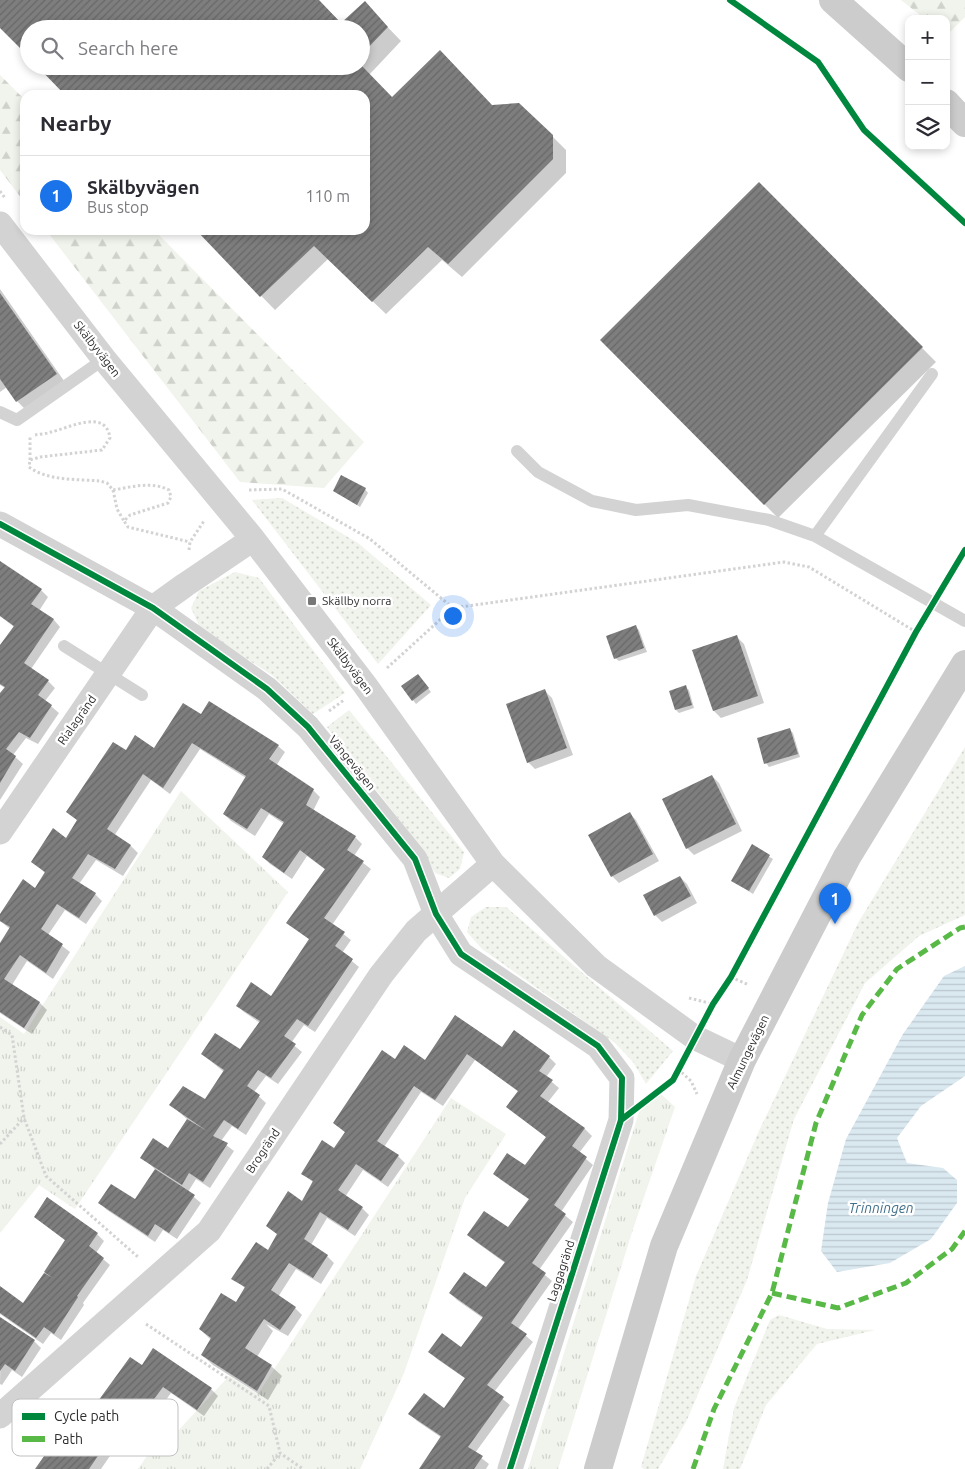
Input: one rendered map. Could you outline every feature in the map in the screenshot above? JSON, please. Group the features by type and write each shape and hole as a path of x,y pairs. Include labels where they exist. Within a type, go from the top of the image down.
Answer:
{"street":[{"path":"833,0 905,64"},
{"path":"948,105 965,123"},
{"name":"Skälbyvägen","path":"0,224 104,359 253,539 365,685 492,864 596,966 694,1037 742,1060"},
{"name":"Vängevägen","path":"0,524 152,608 267,689 308,727 415,859 436,914 461,954 598,1046 622,1078"},
{"path":"152,608 253,539"},
{"name":"Rialagränd","path":"0,832 152,608"},
{"name":"Almungevägen","path":"598,1469 664,1246 742,1060 847,857 965,664"},
{"name":"Brogränd","path":"19,1399 209,1231 381,975 416,931 492,864"},
{"name":"Laggagränd","path":"510,1469 621,1120 622,1078"},
{"name":"Brogränd","path":"0,1436 2,1414 12,1405"}],"lane":[{"path":"0,412 17,420 104,359"},
{"path":"815,536 932,374"},
{"path":"517,451 538,472 592,501 636,510 688,505 769,520 815,536 965,621"},
{"path":"64,646 142,694"}],"path":[{"path":"17,420 30,436 29,467 35,472 49,476 100,480 107,483 113,490 117,509 128,527 190,542"},
{"path":"30,436 50,433 73,424 94,421 103,424 109,430 110,438 108,444 102,450 40,457 30,460"},
{"path":"113,490 154,485 169,490 170,497 168,503 130,515 124,521"},
{"path":"185,584 190,542 208,515 241,491 282,489 370,539 453,608 784,562 809,567 916,632"},
{"path":"912,641 933,603"},
{"path":"727,984 736,968"},
{"path":"676,1075 694,1037 717,997"},
{"path":"0,1027 12,1035 24,1118 46,1176 159,1275"},
{"path":"0,1144 24,1118"},
{"path":"122,1307 269,1406 280,1453 303,1469"},
{"path":"267,1469 280,1453"}],"green space":[{"path":"901,0 965,0 965,17 950,32 950,15 920,15"},
{"path":"0,75 20,95 20,196 0,170"},
{"path":"50,235 159,235 364,442 324,488 240,482"},
{"path":"282,498 358,543 431,605 378,664 252,500"},
{"path":"235,572 259,578 345,693 313,714 272,675 201,630 191,608 199,591"},
{"path":"349,710 464,852 460,869 449,878 435,873 409,832 327,727"},
{"path":"965,747 965,915 919,936 865,983 794,1119 747,1280 686,1422 658,1469 644,1469 641,1467 696,1276 759,1131 858,923"},
{"path":"181,791 288,892 75,1209 39,1185 0,1233 0,1017 24,1034"},
{"path":"486,907 506,907 673,1051 646,1084 633,1062 615,1043 482,949 467,932 471,917"},
{"path":"661,1094 675,1107 633,1229 558,1469 528,1469 639,1112"},
{"path":"451,1098 506,1134 465,1198 404,1373 360,1469 138,1469 147,1456 178,1456 178,1431 229,1376 258,1394"},
{"path":"779,1315 827,1329 875,1330 817,1344 766,1405 740,1469 723,1469 734,1408 770,1320"}],"water":[{"name":"Trinningen","path":"965,966 965,1076 921,1106 897,1138 907,1163 943,1168 957,1180 957,1203 931,1239 890,1263 837,1272 821,1251 828,1203 846,1139 903,1034 944,976"}],"building":[{"path":"0,0 319,0 338,20 20,20 20,48 0,28"},
{"path":"365,1 388,27 370,46 370,20 344,20"},
{"path":"440,50 492,105 519,103 553,135 553,159 448,264 428,247 372,302 314,246 260,297 201,235 370,235 370,90 60,90 46,75 370,74 392,97"},
{"path":"759,182 923,347 764,505 600,340"},
{"path":"0,293 57,374 16,402 0,379"},
{"path":"341,475 366,488 357,505 333,491"},
{"path":"0,561 42,589 31,604 54,619 24,663 49,680 38,695 52,705 30,738 19,732 6,749 16,756 0,783 0,693 5,687 0,684 0,645 14,626 0,616"},
{"path":"636,625 644,648 614,659 606,636"},
{"path":"737,635 758,696 713,711 692,650"},
{"path":"418,674 429,688 412,701 401,686"},
{"path":"686,685 692,705 675,710 669,691"},
{"path":"545,689 567,748 527,763 506,704"},
{"path":"209,701 279,745 269,759 314,789 306,805 356,836 347,850 364,861 324,918 345,932 335,946 353,959 308,1026 297,1019 284,1036 296,1044 271,1078 258,1070 247,1086 260,1095 238,1129 224,1120 213,1136 228,1143 203,1182 189,1173 182,1185 140,1158 153,1138 168,1148 187,1119 207,1131 169,1105 183,1086 205,1099 224,1070 201,1054 215,1033 240,1049 260,1021 236,1006 251,982 271,996 309,939 286,923 325,869 300,850 284,873 262,857 284,822 261,808 247,829 223,814 246,776 192,743 163,788 143,774 107,829 131,845 115,869 88,854 72,878 96,893 79,918 57,904 41,929 63,944 46,973 20,955 4,979 40,1002 24,1028 0,1012 0,943 10,927 0,921 0,914 23,879 35,888 45,872 31,862 53,828 66,838 77,820 66,812 113,742 126,750 135,735 154,748 183,703 201,714"},
{"path":"790,728 798,754 764,764 757,738"},
{"path":"712,775 736,824 686,849 662,799"},
{"path":"630,812 653,854 611,877 588,835"},
{"path":"752,844 770,855 749,891 731,881"},
{"path":"680,876 691,896 654,916 643,895"},
{"path":"455,1015 502,1047 514,1030 550,1056 539,1071 553,1080 540,1096 585,1128 572,1146 587,1157 554,1205 566,1214 532,1263 546,1273 511,1323 527,1334 487,1385 504,1397 468,1447 483,1456 474,1469 419,1469 441,1436 408,1414 424,1393 444,1408 465,1378 428,1352 442,1333 461,1347 483,1317 449,1293 464,1272 486,1287 505,1262 467,1235 484,1211 508,1227 529,1199 493,1174 507,1153 525,1165 546,1137 506,1107 518,1091 467,1054 435,1100 414,1086 377,1141 399,1155 381,1181 356,1164 338,1190 363,1207 348,1230 320,1212 304,1239 328,1255 313,1278 289,1263 271,1290 296,1307 280,1330 264,1319 245,1348 272,1365 257,1391 201,1355 211,1338 199,1329 221,1293 236,1302 245,1287 231,1279 256,1242 268,1250 277,1234 266,1226 288,1191 302,1201 313,1181 301,1174 322,1140 334,1148 345,1132 333,1123 382,1050 395,1059 404,1045 425,1060"},
{"path":"155,1169 195,1195 169,1233 155,1224 148,1236 98,1203 111,1184 135,1199"},
{"path":"47,1197 98,1233 89,1246 104,1258 77,1296 54,1334 44,1327 36,1338 0,1313 0,1286 23,1303 44,1273 53,1278 44,1272 65,1240 34,1217"},
{"path":"0,1317 35,1340 15,1371 5,1364 0,1371"},
{"path":"153,1348 212,1388 197,1410 163,1387 154,1399 100,1399 130,1357 142,1365"},
{"path":"44,1456 98,1456 89,1469 35,1469"}],"marked path":[{"path":"693,1469 714,1409 772,1293 816,1123 862,1015 897,969 960,928 965,927"},
{"path":"772,1293 838,1308 906,1283 952,1249 965,1231"}],"cycle path":[{"path":"730,0 818,62 864,130 965,223"},
{"path":"0,524 153,608 267,689 308,727 415,859 436,914 461,954 598,1046 622,1078 621,1120 510,1469"},
{"path":"621,1120 673,1080 713,1004 731,977 916,632 965,550"}],"place":[{"name":"Skällby norra","path":"312,601"},
{"name":"Skälbyvägen","path":"835,924"}]}
